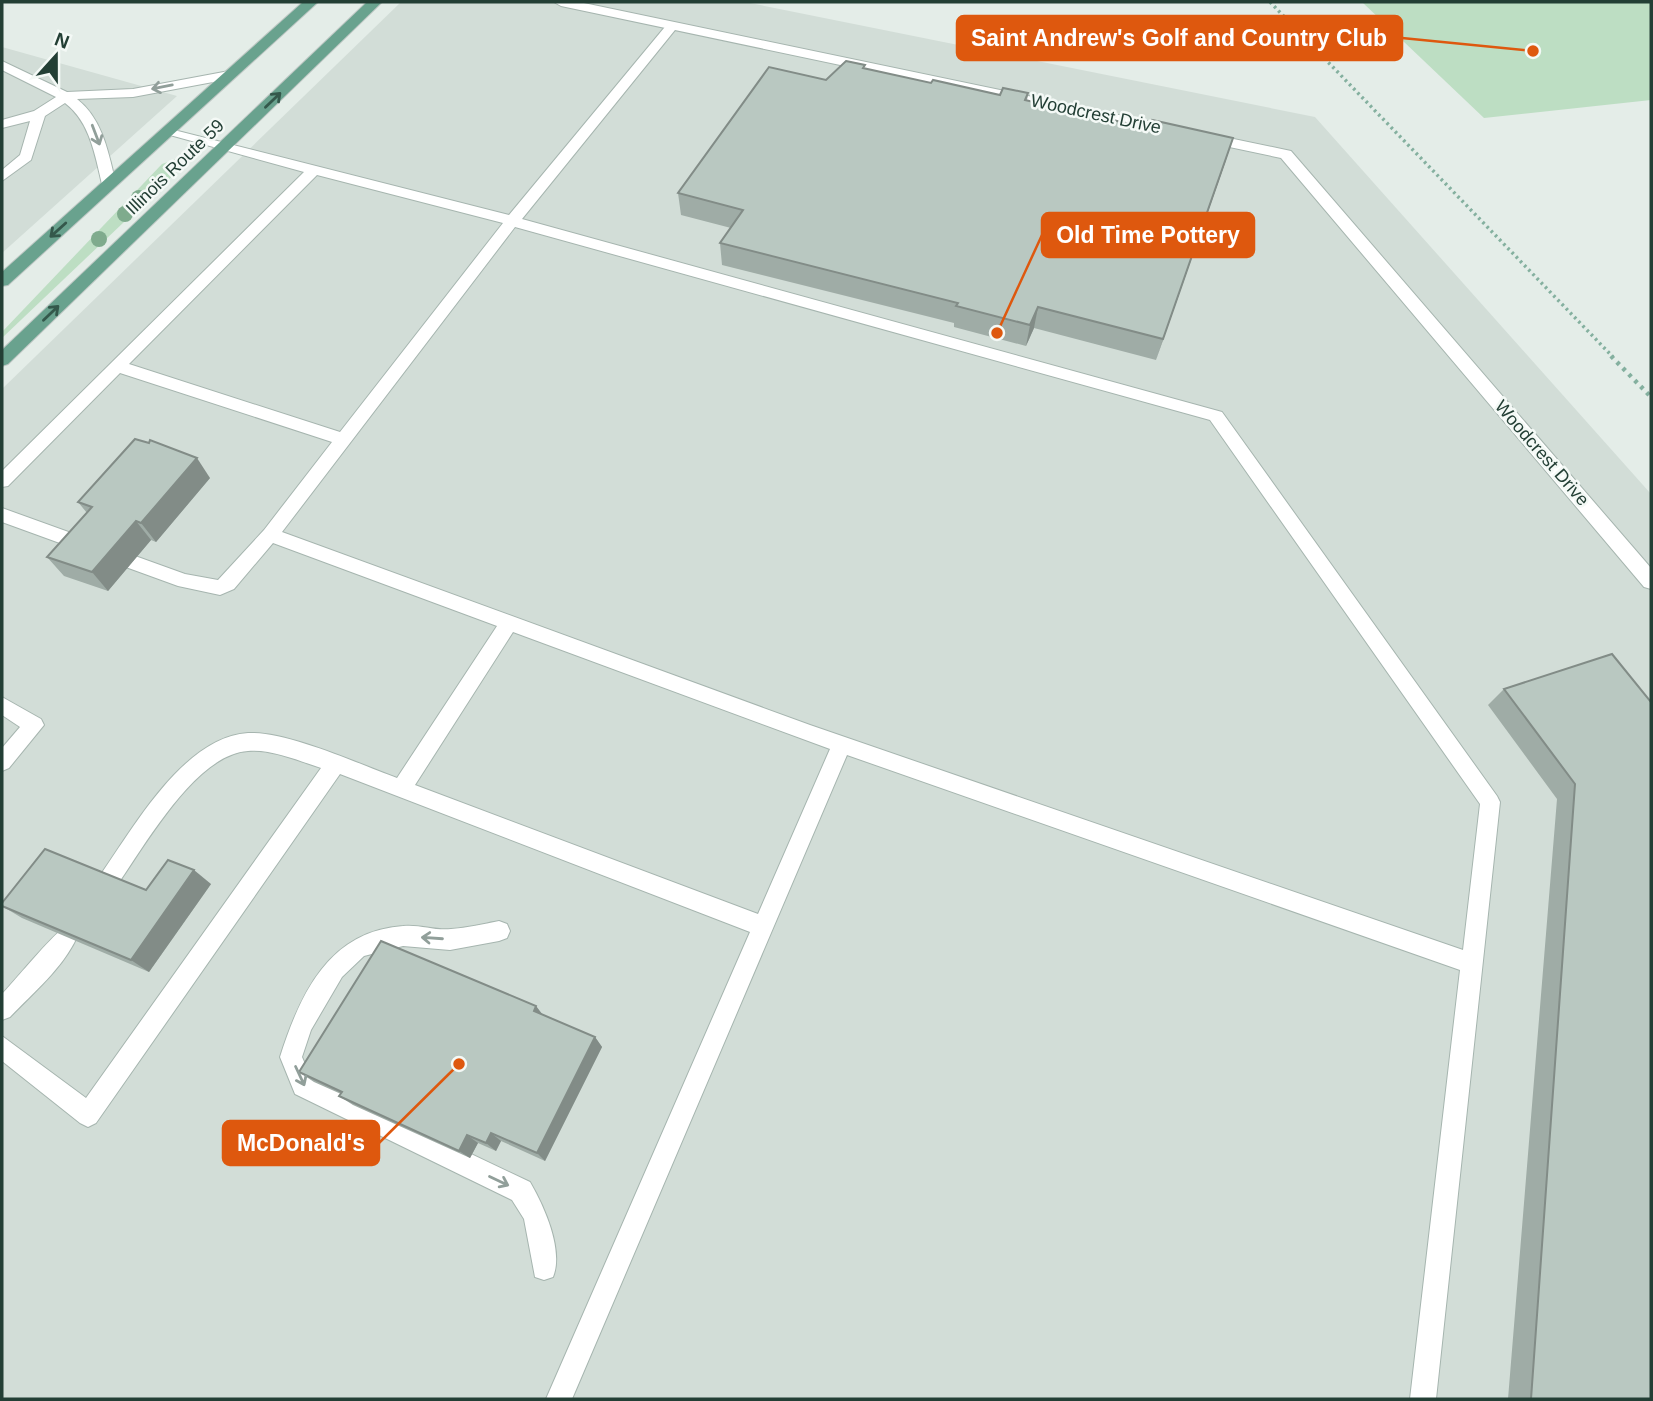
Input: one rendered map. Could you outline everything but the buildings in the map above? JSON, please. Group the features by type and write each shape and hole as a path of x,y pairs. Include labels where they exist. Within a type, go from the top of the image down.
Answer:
{"main road":[{"name":"Illinois Route 59","path":"2,281 311,2"},
{"name":"Illinois Route 59","path":"2,360 375,2"}],"street":[{"name":"Woodcrest Drive","path":"561,2 1286,154 1651,581"}],"lane":[{"path":"2,515 184,581 219,588 228,584 270,535 512,221 673,25"},
{"path":"2,65 66,96 86,113 99,137 109,184"},
{"path":"2,124 39,114 66,96 133,93 229,75"},
{"path":"2,177 26,157 39,114"},
{"path":"166,132 512,221 1216,416 1490,802 1423,1399"},
{"path":"2,481 313,170"},
{"path":"117,366 343,439"},
{"path":"270,535 842,745 1472,964"},
{"path":"401,789 509,623"},
{"path":"2,705 34,725 2,761"},
{"path":"108,881 196,765 221,747 247,742 337,764 764,927"},
{"path":"559,1399 842,745"},
{"path":"2,1047 88,1115 337,764"},
{"path":"499,931 450,940 403,936 358,947 334,969 300,1025 291,1057 303,1086 521,1191 536,1216 544,1268"},
{"path":"2,1009 40,971 66,937"}],"path":[{"path":"1270,2 1651,397"}],"shaded area":[{"path":"401,2 745,2 1315,117 1651,494 1651,1399 2,1399 2,389"},
{"path":"2,47 177,96 2,253"}],"green space":[{"path":"1362,2 1651,2 1651,100 1484,118"},
{"path":"176,159 185,164 2,338 2,332 162,164"}],"place":[{"name":"Saint Andrew's Golf and Country Club","path":"1533,51"},
{"name":"Old Time Pottery","path":"997,333"},
{"name":"McDonald's","path":"459,1064"}]}
